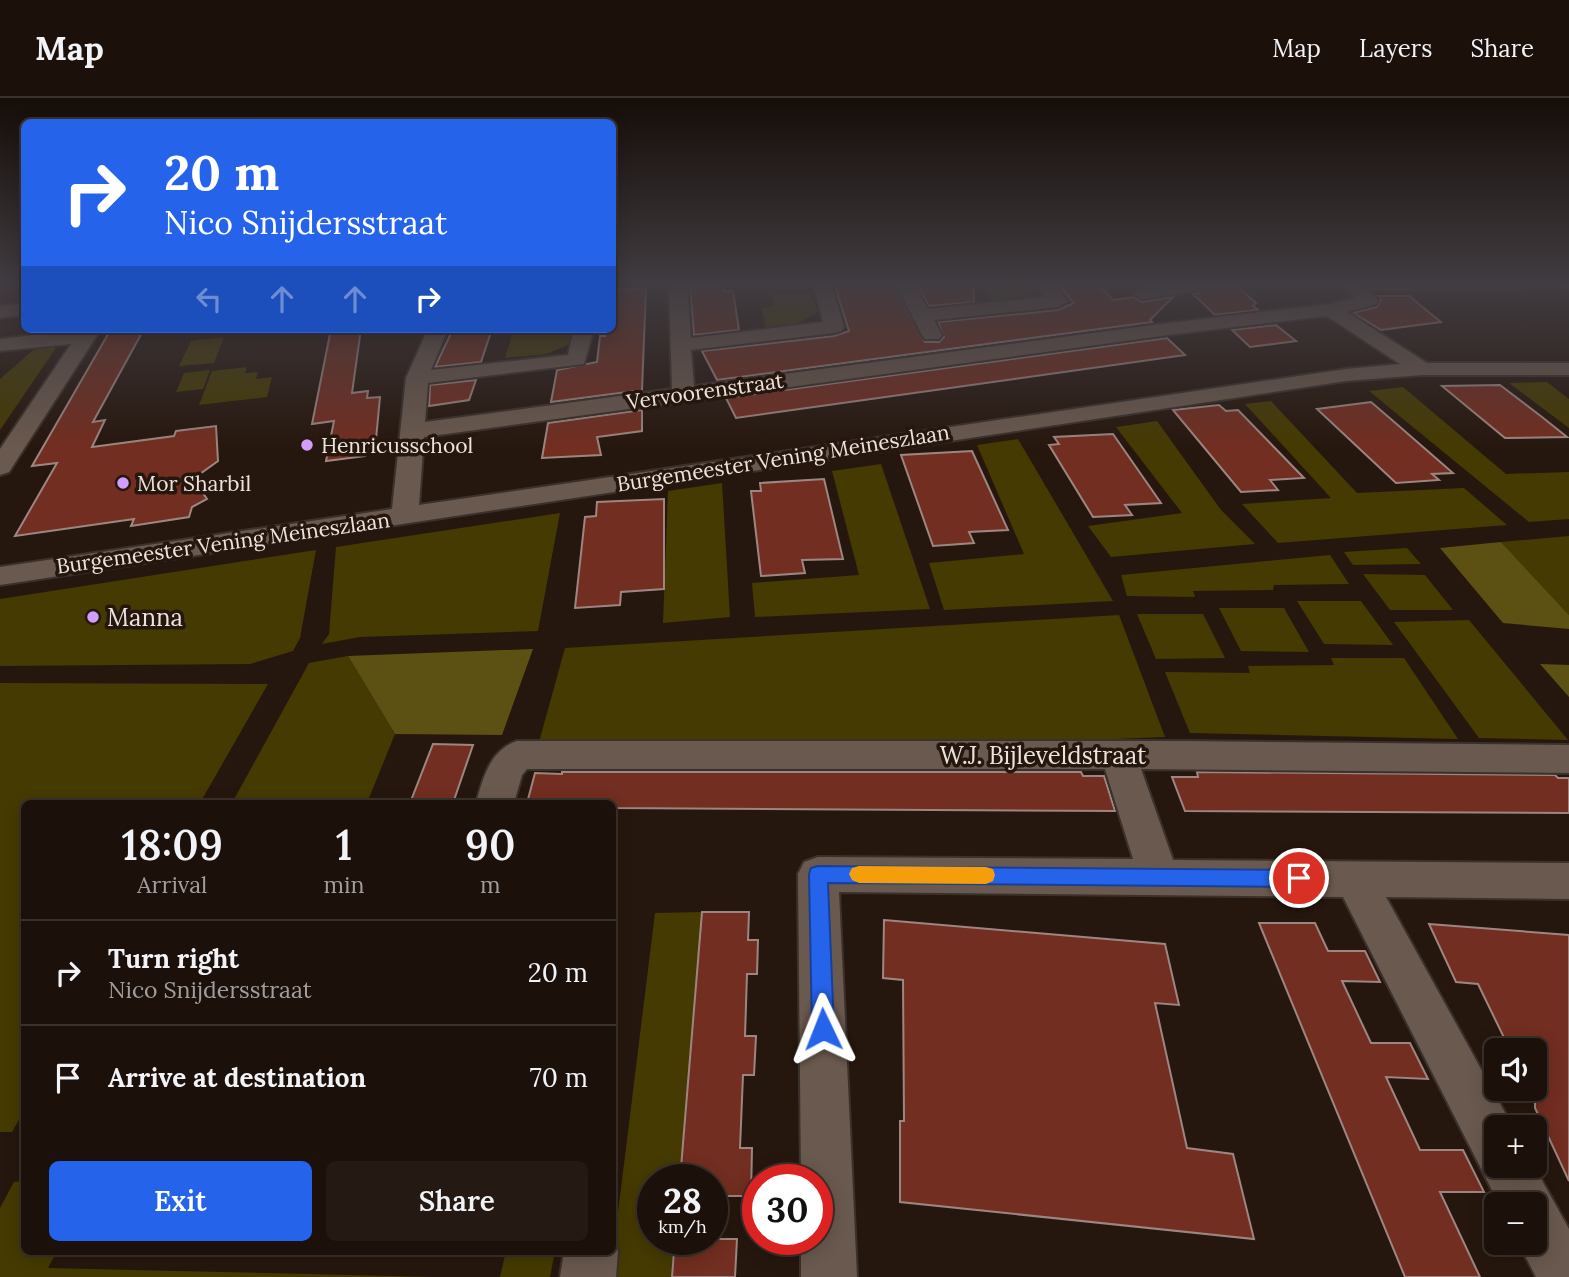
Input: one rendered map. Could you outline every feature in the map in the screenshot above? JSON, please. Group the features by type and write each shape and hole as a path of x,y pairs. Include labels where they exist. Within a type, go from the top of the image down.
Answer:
{"street":[{"path":"0,345 48,338"},
{"path":"0,467 85,338"},
{"path":"405,516 417,378 434,338"},
{"path":"417,378 577,360 582,338"},
{"path":"682,338 683,394"},
{"path":"682,345 741,338"},
{"path":"933,338 945,359"},
{"name":"Vervoorenstraat","path":"413,431 1101,338"},
{"path":"1374,338 1422,369"},
{"name":"Burgemeester Vening Meineszlaan","path":"0,576 1346,375 1422,369 1569,369"},
{"name":"W.J. Bijleveldstraat","path":"496,800 505,770 517,755 1569,759"},
{"path":"1119,756 1159,877"},
{"path":"829,1277 818,874 1569,881"},
{"path":"1355,879 1484,1124"},
{"path":"1547,1243 1565,1277"},
{"path":"587,1277 590,1255"}],"shaded area":[{"path":"224,338 214,363 179,366 191,341"},
{"path":"511,338 571,338 570,344 547,354 505,358"},
{"path":"60,342 0,430 0,379 40,344"},
{"path":"247,367 245,373 258,372 256,379 272,377 267,397 199,405 212,371"},
{"path":"210,370 203,389 176,392 184,373"},
{"path":"1547,382 1569,399 1569,428 1509,383"},
{"path":"1403,387 1506,474 1569,472 1569,519 1529,522 1369,391"},
{"path":"1271,401 1357,493 1464,488 1507,525 1278,543 1242,504 1331,498 1245,404"},
{"path":"1157,421 1221,510 1255,544 1111,557 1088,526 1182,513 1116,427"},
{"path":"1018,439 1113,601 944,610 929,563 1024,554 977,445"},
{"path":"881,464 930,609 755,617 752,583 859,575 832,471"},
{"path":"722,483 730,617 663,623 668,491"},
{"path":"560,513 538,631 360,637 322,644 329,634 336,547"},
{"path":"1569,536 1569,615 1501,542"},
{"path":"1501,542 1569,615 1569,629 1503,623 1440,548"},
{"path":"1407,548 1421,564 1353,565 1344,552"},
{"path":"316,550 300,638 293,651 250,664 0,666 0,599"},
{"path":"1330,555 1349,584 1274,585 1273,590 1193,591 1195,597 1127,596 1121,575"},
{"path":"1363,574 1425,575 1453,610 1390,610"},
{"path":"1297,601 1361,601 1393,645 1324,644"},
{"path":"1219,608 1284,608 1309,652 1241,651"},
{"path":"1137,614 1203,614 1225,658 1156,659"},
{"path":"1119,615 1165,737 539,742 565,648"},
{"path":"1469,620 1568,740 1479,738 1394,622"},
{"path":"533,649 502,735 395,734 348,656"},
{"path":"348,656 395,734 368,800 234,800 309,663"},
{"path":"1331,658 1404,658 1458,739 1190,733 1165,672 1250,673 1248,666 1334,665"},
{"path":"1540,664 1569,665 1569,697"},
{"path":"0,683 268,684 202,800 21,800 21,1116 12,1132 0,1132"},
{"path":"702,912 681,1164 637,1164 637,1255 674,1255 672,1277 610,1277 613,1255 616,1255 616,1228 655,913"},
{"path":"21,1181 21,1255 55,1255 48,1268 434,1277 0,1277 0,1208 14,1182"},
{"path":"505,1255 554,1255 550,1277 500,1277"}],"building":[{"name":"Mor Sharbil","path":"106,338 139,338 93,422 105,420 92,447 174,436 176,431 216,426 218,461 193,479 207,499 192,507 189,517 131,526 134,519 15,536 57,463 32,466"},
{"path":"329,338 360,338 352,393 368,391 367,398 380,397 375,450 365,456 326,461 334,421 312,424"},
{"path":"449,338 489,338 481,362 435,367"},
{"path":"600,338 644,338 642,390 551,402 557,370 597,362"},
{"path":"816,338 923,338 925,342 939,342 943,338 1032,338 717,380 702,351"},
{"path":"1167,338 1185,355 736,418 726,398"},
{"path":"1240,338 1292,338 1296,341 1250,347"},
{"path":"476,380 469,400 429,406 430,385"},
{"path":"1500,385 1567,437 1505,438 1442,386"},
{"path":"1371,402 1453,473 1432,474 1439,480 1396,483 1317,409"},
{"path":"1219,405 1226,411 1238,410 1304,478 1270,480 1278,490 1241,492 1173,410"},
{"path":"642,410 642,431 597,437 601,455 542,458 548,423"},
{"path":"1113,434 1161,503 1125,505 1132,515 1093,517 1049,445 1059,444 1054,437"},
{"path":"972,451 1008,530 969,532 974,543 933,546 901,455"},
{"path":"824,479 843,559 802,560 805,573 761,576 751,491 761,491 760,483"},
{"path":"664,499 664,589 621,592 620,605 575,608 585,517 596,516 597,502"},
{"path":"433,744 473,745 454,800 411,800"},
{"path":"1081,772 1083,776 1104,776 1115,811 616,808 616,800 528,800 535,773"},
{"path":"1197,772 1555,775 1558,778 1569,778 1569,813 1185,811 1172,777 1198,777"},
{"path":"702,912 749,912 748,940 758,940 757,974 747,974 745,1036 756,1036 754,1075 743,1075 740,1148 752,1148 752,1164 742,1164 742,1196 728,1196 728,1164 681,1164"},
{"path":"884,920 1165,944 1179,1005 1155,1003 1187,1148 1233,1154 1254,1239 900,1202 900,1121 904,1121 903,980 883,978"},
{"path":"1259,923 1315,923 1328,951 1365,951 1380,982 1342,981 1371,1043 1410,1043 1428,1079 1386,1077 1420,1150 1463,1150 1484,1192 1440,1192 1480,1277 1405,1277"},
{"path":"1429,924 1569,935 1569,1181 1547,1134 1547,1115 1538,1115 1535,1108 1535,1101 1547,1101 1547,1038 1504,1038 1478,984 1456,982"},
{"path":"728,1239 737,1239 735,1277 672,1277 674,1255 728,1255"}],"slow traffic":[{"path":"859,874 986,875"}],"place":[{"name":"Henricusschool","path":"307,445"},
{"name":"Mor Sharbil","path":"123,483"},
{"name":"Manna","path":"93,617"}],"route":[{"path":"823,1029 818,874 1299,878"}]}
